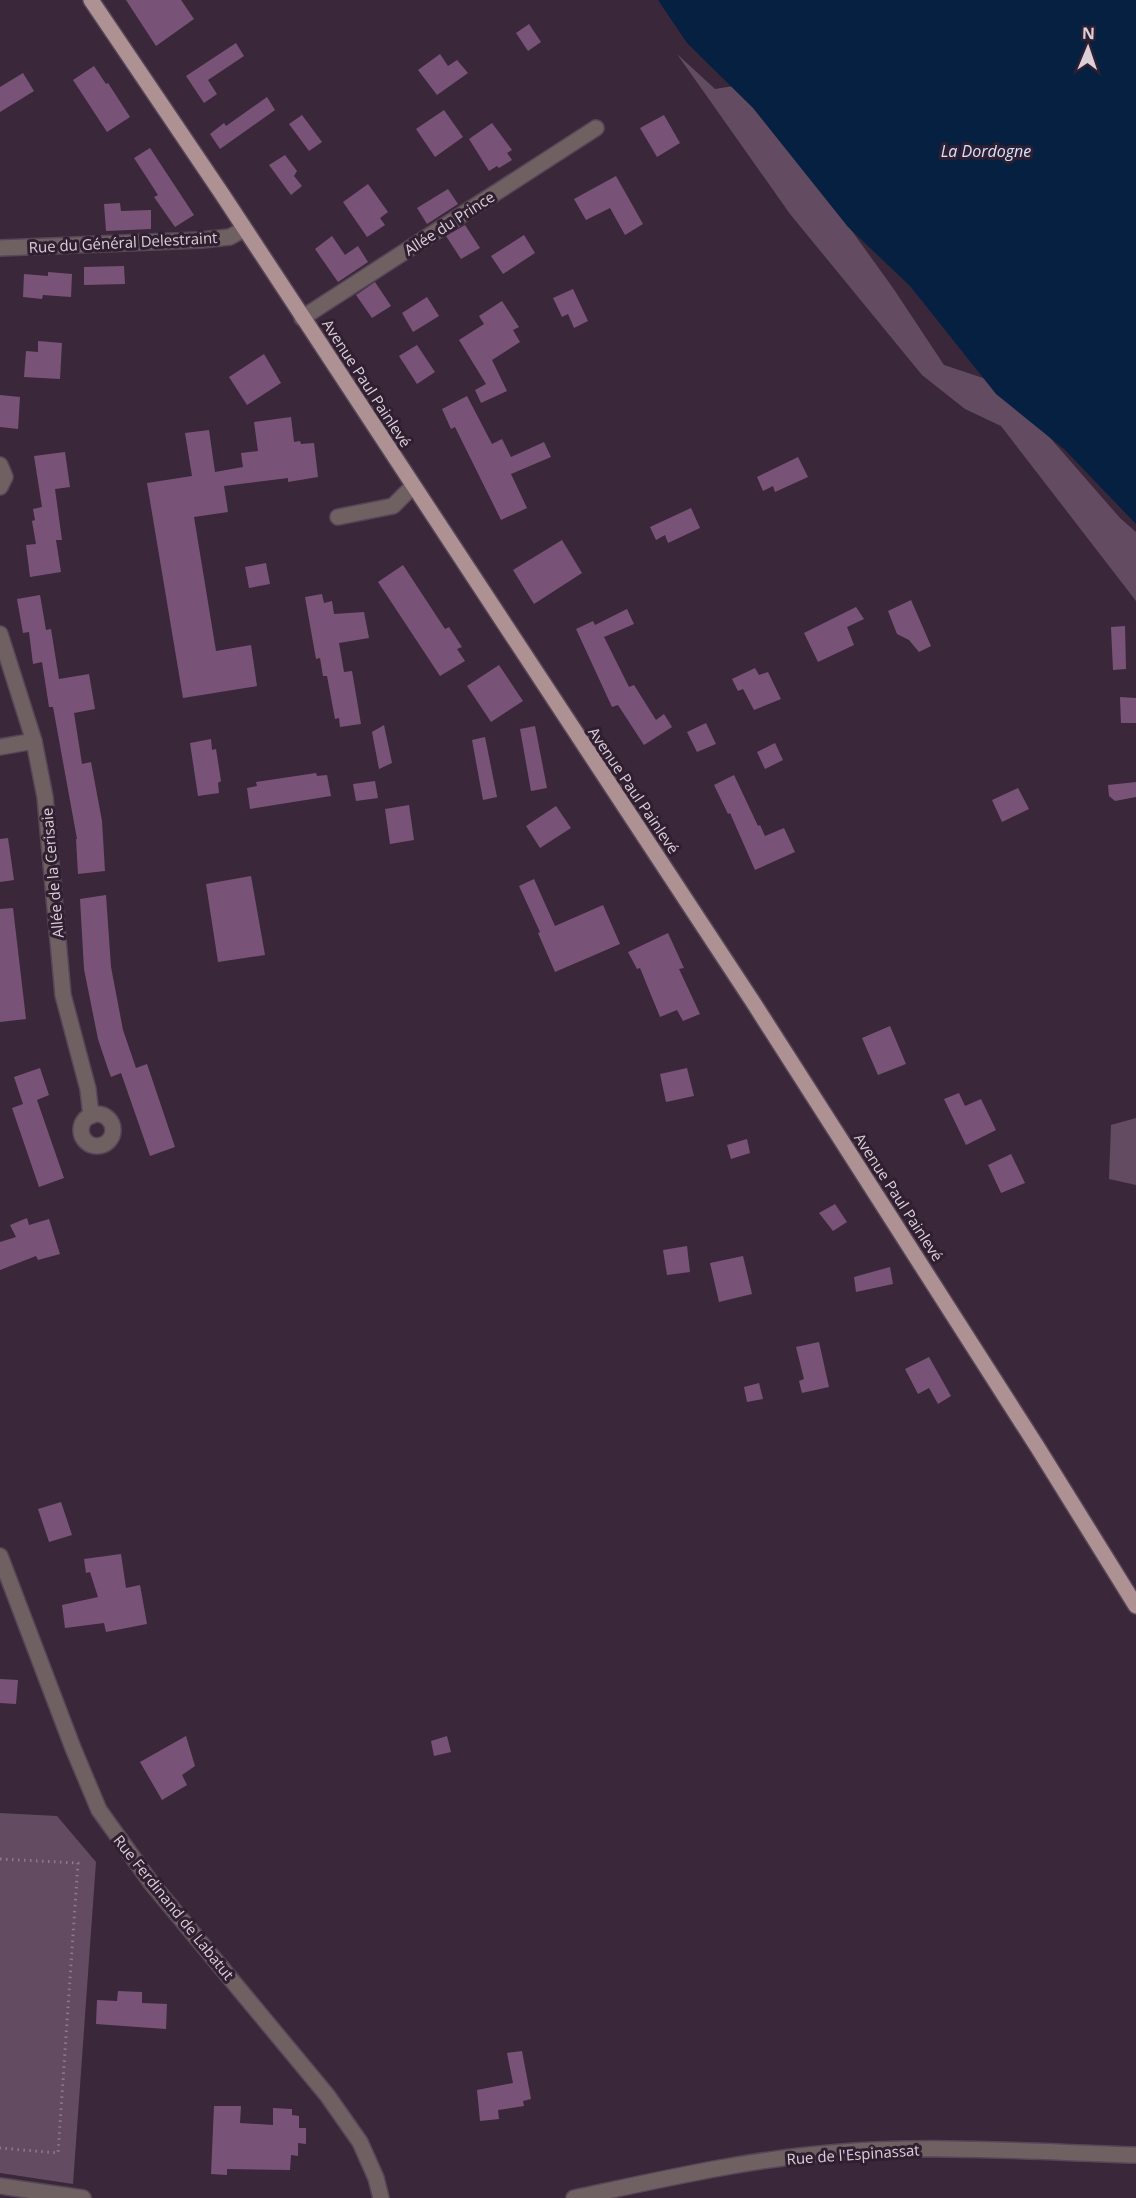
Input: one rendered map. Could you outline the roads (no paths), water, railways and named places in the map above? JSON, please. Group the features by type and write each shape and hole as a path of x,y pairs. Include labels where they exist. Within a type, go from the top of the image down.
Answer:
{"main road":[{"name":"Avenue Paul Painlevé","path":"91,0 753,1002 1026,1429 1136,1606"}],"street":[{"name":"Allée du Prince","path":"302,318 596,128"},
{"name":"Rue du Général Delestraint","path":"0,248 201,240 230,237 244,229"},
{"path":"0,465 5,477 0,487"},
{"path":"338,517 393,506 413,486"},
{"name":"Allée de la Cerisaie","path":"0,634 34,741 48,812 63,994 88,1089 91,1116"},
{"path":"0,747 34,741"},
{"name":"Rue Ferdinand de Labatut","path":"0,1556 99,1810 152,1884 327,2095 360,2142 376,2178 381,2198"},
{"name":"Rue de l'Espinassat","path":"574,2198 723,2167 829,2153 909,2148 1136,2155"},
{"path":"0,2186 83,2198"}],"water":[{"name":"La Dordogne","path":"658,0 1136,0 1136,524 1064,449 996,394 910,286 848,227 753,108 687,43"}]}
